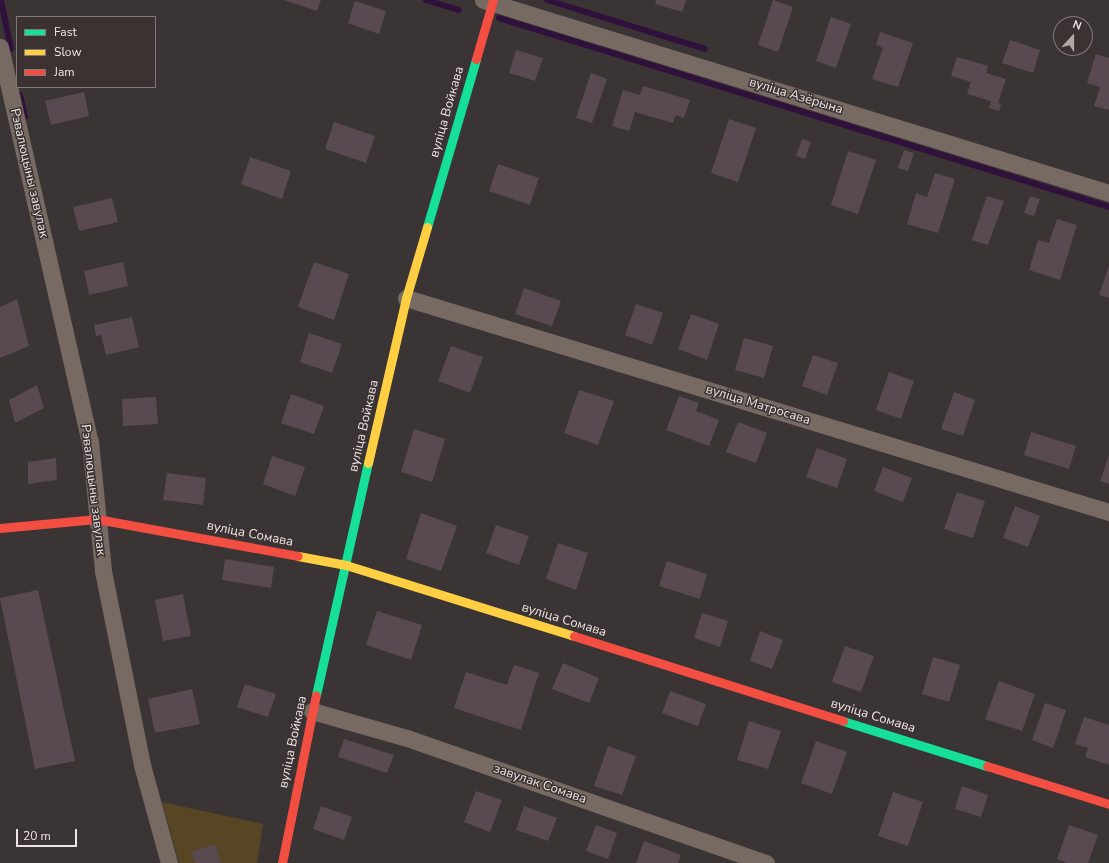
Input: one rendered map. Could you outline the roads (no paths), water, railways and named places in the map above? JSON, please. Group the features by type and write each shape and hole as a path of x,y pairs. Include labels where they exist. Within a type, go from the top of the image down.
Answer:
{"street":[{"name":"вуліца Азёрына","path":"489,1 1109,193"},
{"name":"вуліца Войкава","path":"282,863 312,711 406,298 489,1"},
{"name":"Рэвалюцыны завулак","path":"0,47 90,442 103,571 142,765 169,863"},
{"name":"вуліца Матросава","path":"406,298 1109,512"},
{"name":"вуліца Сомава","path":"0,528 97,518 346,565 1109,804"},
{"name":"завулак Сомава","path":"312,711 407,738 766,863"}],"waterway":[{"path":"1,0 11,49"},
{"path":"426,0 458,10"},
{"path":"547,0 705,49"},
{"path":"499,18 1109,207"},
{"path":"20,95 25,116"}]}
